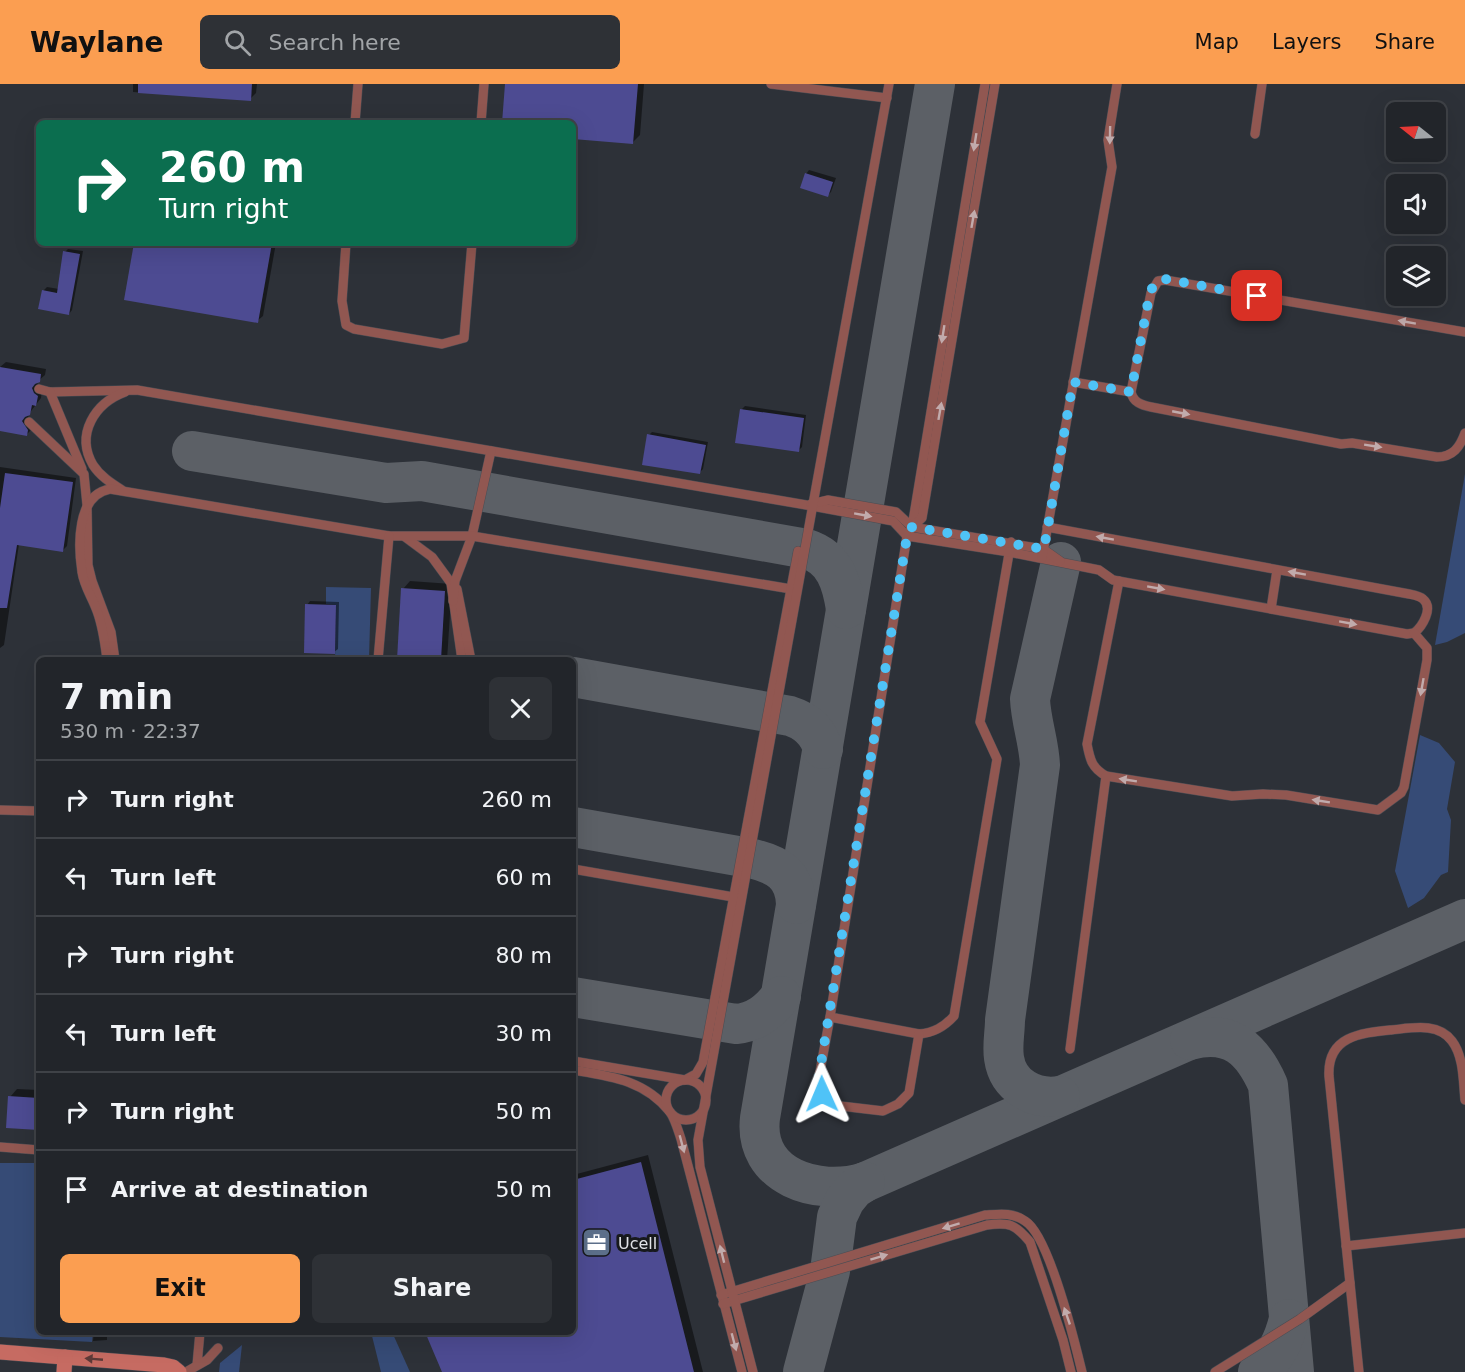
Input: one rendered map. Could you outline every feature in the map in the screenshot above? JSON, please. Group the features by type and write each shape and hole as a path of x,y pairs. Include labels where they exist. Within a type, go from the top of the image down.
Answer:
{"main road":[{"path":"0,1352 64,1364 164,1365 179,1372"}],"lane":[{"path":"355,120 358,84"},
{"path":"481,120 484,84"},
{"path":"771,84 887,98"},
{"path":"742,1372 681,1139 668,1108 666,1095 673,1084 696,1074 704,1059 737,898 810,505 815,489 889,84"},
{"path":"919,1034 909,1093 887,1111 832,1105 822,1094 818,1082 984,84"},
{"path":"909,531 922,518 995,84"},
{"path":"1043,554 1109,185 1112,160 1108,140 1117,84"},
{"path":"1254,134 1262,84"},
{"path":"346,246 342,301 346,325 354,329 442,344 464,338 472,246"},
{"path":"1465,332 1165,279 1158,281 1150,292 1131,392 1136,402 1151,407 1341,444 1352,443 1437,457 1452,454 1461,443 1465,433"},
{"path":"1073,382 1131,392"},
{"path":"39,389 50,392 137,390 810,505 828,500 896,512 909,531 1043,554 1061,562 1099,570 1113,580 1119,581 1271,609 1414,633 1426,648 1427,660 1401,793 1378,810 1286,795 1232,796 1106,776 1095,769 1090,760 1087,744 1119,581"},
{"path":"115,657 111,632 88,565 84,474 87,438 93,418 105,402 137,390"},
{"path":"50,392 84,474"},
{"path":"29,422 84,474"},
{"path":"87,438 88,451 93,464 106,480 124,491"},
{"path":"453,601 456,581 472,536 491,451"},
{"path":"107,657 104,634 82,573 80,530 87,505 92,498 103,491 124,491 389,536 472,536 794,590"},
{"path":"1047,527 1422,597 1427,604 1426,617 1423,626 1414,633"},
{"path":"378,657 389,536"},
{"path":"405,537 432,557 456,581 470,657"},
{"path":"830,1017 919,1034 929,1033 946,1025 954,1016 997,759 980,722 1010,547"},
{"path":"432,557 451,583 462,657"},
{"path":"1271,609 1277,570"},
{"path":"1070,1049 1106,776"},
{"path":"0,810 36,811"},
{"path":"576,870 737,898"},
{"path":"737,898 698,1140 698,1156 753,1372"},
{"path":"1359,1372 1329,1072 1330,1061 1337,1047 1353,1036 1419,1028 1437,1030 1446,1035 1457,1049 1465,1100"},
{"path":"576,1062 691,1080 705,1093 705,1105 697,1116 691,1119 677,1118 652,1095 625,1080 576,1071"},
{"path":"0,1148 36,1150"},
{"path":"732,1296 985,1215 1007,1213 1027,1221 1041,1239 1074,1337 1082,1372"},
{"path":"722,1299 987,1224 1006,1223 1020,1229 1030,1242 1063,1340 1071,1372"},
{"path":"1346,1246 1465,1233"},
{"path":"1215,1372 1300,1319 1350,1282"},
{"path":"197,1365 200,1335"},
{"path":"186,1372 207,1360 218,1348"}],"shaded area":[{"path":"1465,474 1465,633 1435,645"},
{"path":"326,587 371,588 369,657 335,657 336,605 326,604"},
{"path":"1420,735 1439,743 1455,762 1447,809 1451,820 1448,872 1441,875 1424,898 1408,908 1395,871"},
{"path":"0,1163 36,1163 36,1335 93,1335 92,1342 0,1337"},
{"path":"372,1335 393,1335 410,1372 381,1372"},
{"path":"242,1345 239,1372 219,1372 220,1363"}],"building":[{"path":"138,84 252,84 251,101 138,93"},
{"path":"505,84 638,84 633,144 576,139 576,120 502,120"},
{"path":"805,173 833,182 828,197 800,188"},
{"path":"133,246 271,246 258,323 124,300"},
{"path":"63,251 80,254 69,315 38,309 42,290 57,293"},
{"path":"0,367 41,374 40,382 32,388 38,396 36,406 32,405 30,415 22,421 28,430 27,436 0,431"},
{"path":"740,409 804,418 799,452 735,443"},
{"path":"647,434 706,445 700,474 642,465"},
{"path":"5,473 73,482 63,552 17,545 7,608 0,608 0,508"},
{"path":"401,588 445,591 441,657 397,657"},
{"path":"305,604 336,605 335,654 304,653"},
{"path":"8,1096 36,1098 36,1130 6,1128"},
{"path":"641,1162 694,1372 442,1372 426,1335 576,1335 576,1179"}],"taxiway":[{"path":"935,84 760,1118 761,1138 767,1155 778,1168 792,1178 809,1184 828,1187 865,1182 1465,919"},
{"path":"192,451 386,483 422,481 807,549 817,553 831,565 839,581 846,609"},
{"path":"1060,1096 1041,1096 1024,1089 1006,1068 1003,1048 1040,765 1030,699 1061,562"},
{"path":"576,678 790,716 811,728 823,749"},
{"path":"576,828 749,858 768,864 776,867 788,878 795,894 796,904"},
{"path":"576,997 736,1024 762,1015 781,996"},
{"path":"1190,1040 1217,1037 1238,1045 1255,1061 1268,1085 1294,1372"},
{"path":"803,1372 830,1271 837,1217 845,1200 854,1189 865,1182"},
{"path":"1258,1372 1270,1361 1278,1348 1289,1319"}],"place":[{"name":"Ucell","path":"597,1243"}],"route":[{"path":"822,1094 818,1082 907,536 912,527 1044,549 1073,382 1131,392 1150,292 1154,285 1165,279 1257,296"}]}
